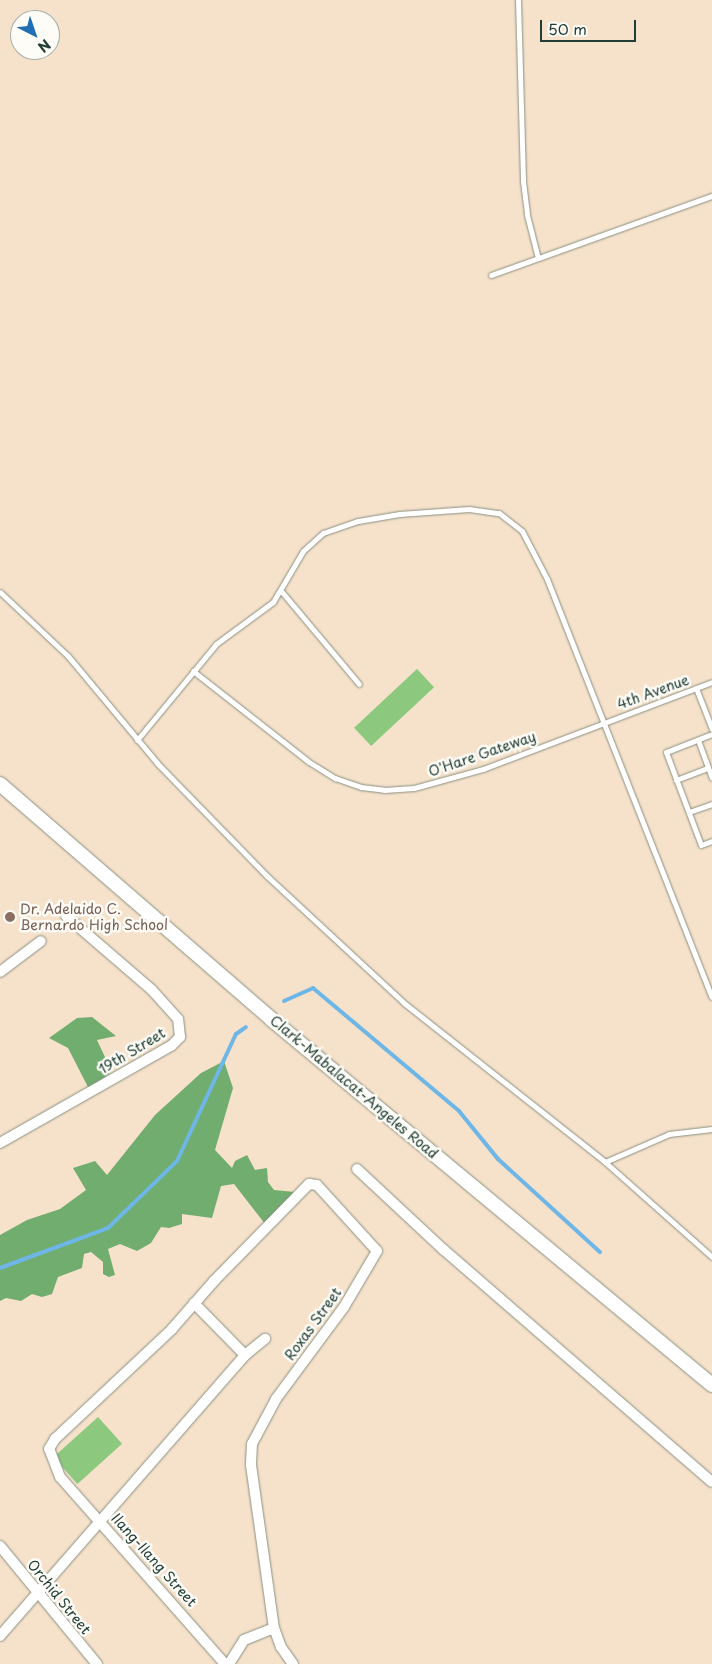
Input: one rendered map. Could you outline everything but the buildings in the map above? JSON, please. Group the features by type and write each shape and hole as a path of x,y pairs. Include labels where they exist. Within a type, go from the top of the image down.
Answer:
{"main road":[{"name":"Clark-Mabalacat-Angeles Road","path":"0,784 271,1018 712,1385"}],"street":[{"name":"19th Street","path":"0,1143 171,1046 180,1037 178,1019 152,990 66,916"},
{"path":"0,972 41,941"},
{"path":"357,1169 444,1250 712,1482"},
{"name":"Roxas Street","path":"194,1303 309,1184 317,1185 376,1247 377,1251 344,1307 276,1399 252,1444 251,1465 274,1628 281,1647 293,1664"},
{"path":"194,1303 246,1355"},
{"name":"Ilang-Ilang Street","path":"194,1303 172,1329 55,1439 49,1449 60,1477 102,1522 225,1664"},
{"path":"0,1636 102,1522 246,1355 265,1339"},
{"name":"Orchid Street","path":"0,1546 97,1664"},
{"path":"229,1664 244,1640 274,1628"}],"lane":[{"path":"518,0 523,181 527,216 538,258"},
{"path":"491,275 712,196"},
{"path":"137,740 193,671 229,633 259,614 282,592 302,551 311,541 333,528 399,514 469,509 499,513 522,531 537,557 601,722 712,997"},
{"path":"0,592 68,656 118,712 137,740 267,876 404,1003 605,1162 712,1256"},
{"path":"282,592 359,684"},
{"name":"O'Hare Gateway","path":"193,671 309,762 335,778 361,787 404,789 442,782 601,722"},
{"name":"4th Avenue","path":"601,722 712,682"},
{"path":"696,688 712,730"},
{"path":"712,734 666,752 701,845 712,841"},
{"path":"698,740 712,778"},
{"path":"676,780 708,768"},
{"path":"689,812 712,804"},
{"path":"605,1162 669,1134 712,1129"}],"green space":[{"path":"417,669 434,687 371,746 354,728"},
{"path":"92,1017 116,1036 97,1040 112,1072 89,1089 68,1048 49,1038 77,1018"},
{"path":"224,1061 233,1088 215,1150 232,1168 235,1161 247,1155 255,1170 267,1168 268,1182 274,1190 295,1192 284,1208 277,1209 276,1217 266,1225 234,1184 221,1186 212,1218 182,1214 182,1224 169,1228 161,1227 151,1243 137,1251 120,1244 108,1249 115,1275 109,1277 103,1274 103,1262 91,1252 84,1254 82,1268 58,1277 52,1294 42,1297 32,1294 21,1301 6,1298 0,1301 0,1235 27,1220 60,1209 86,1190 73,1168 95,1161 107,1175 155,1115 201,1073"},
{"path":"98,1417 122,1444 78,1484 53,1457"}],"waterway":[{"path":"284,1001 313,988 459,1111 498,1159 600,1252"},
{"path":"0,1268 108,1228 177,1161 236,1034 246,1027"}],"place":[{"name":"Dr. Adelaido C. Bernardo High School","path":"10,917"}]}
